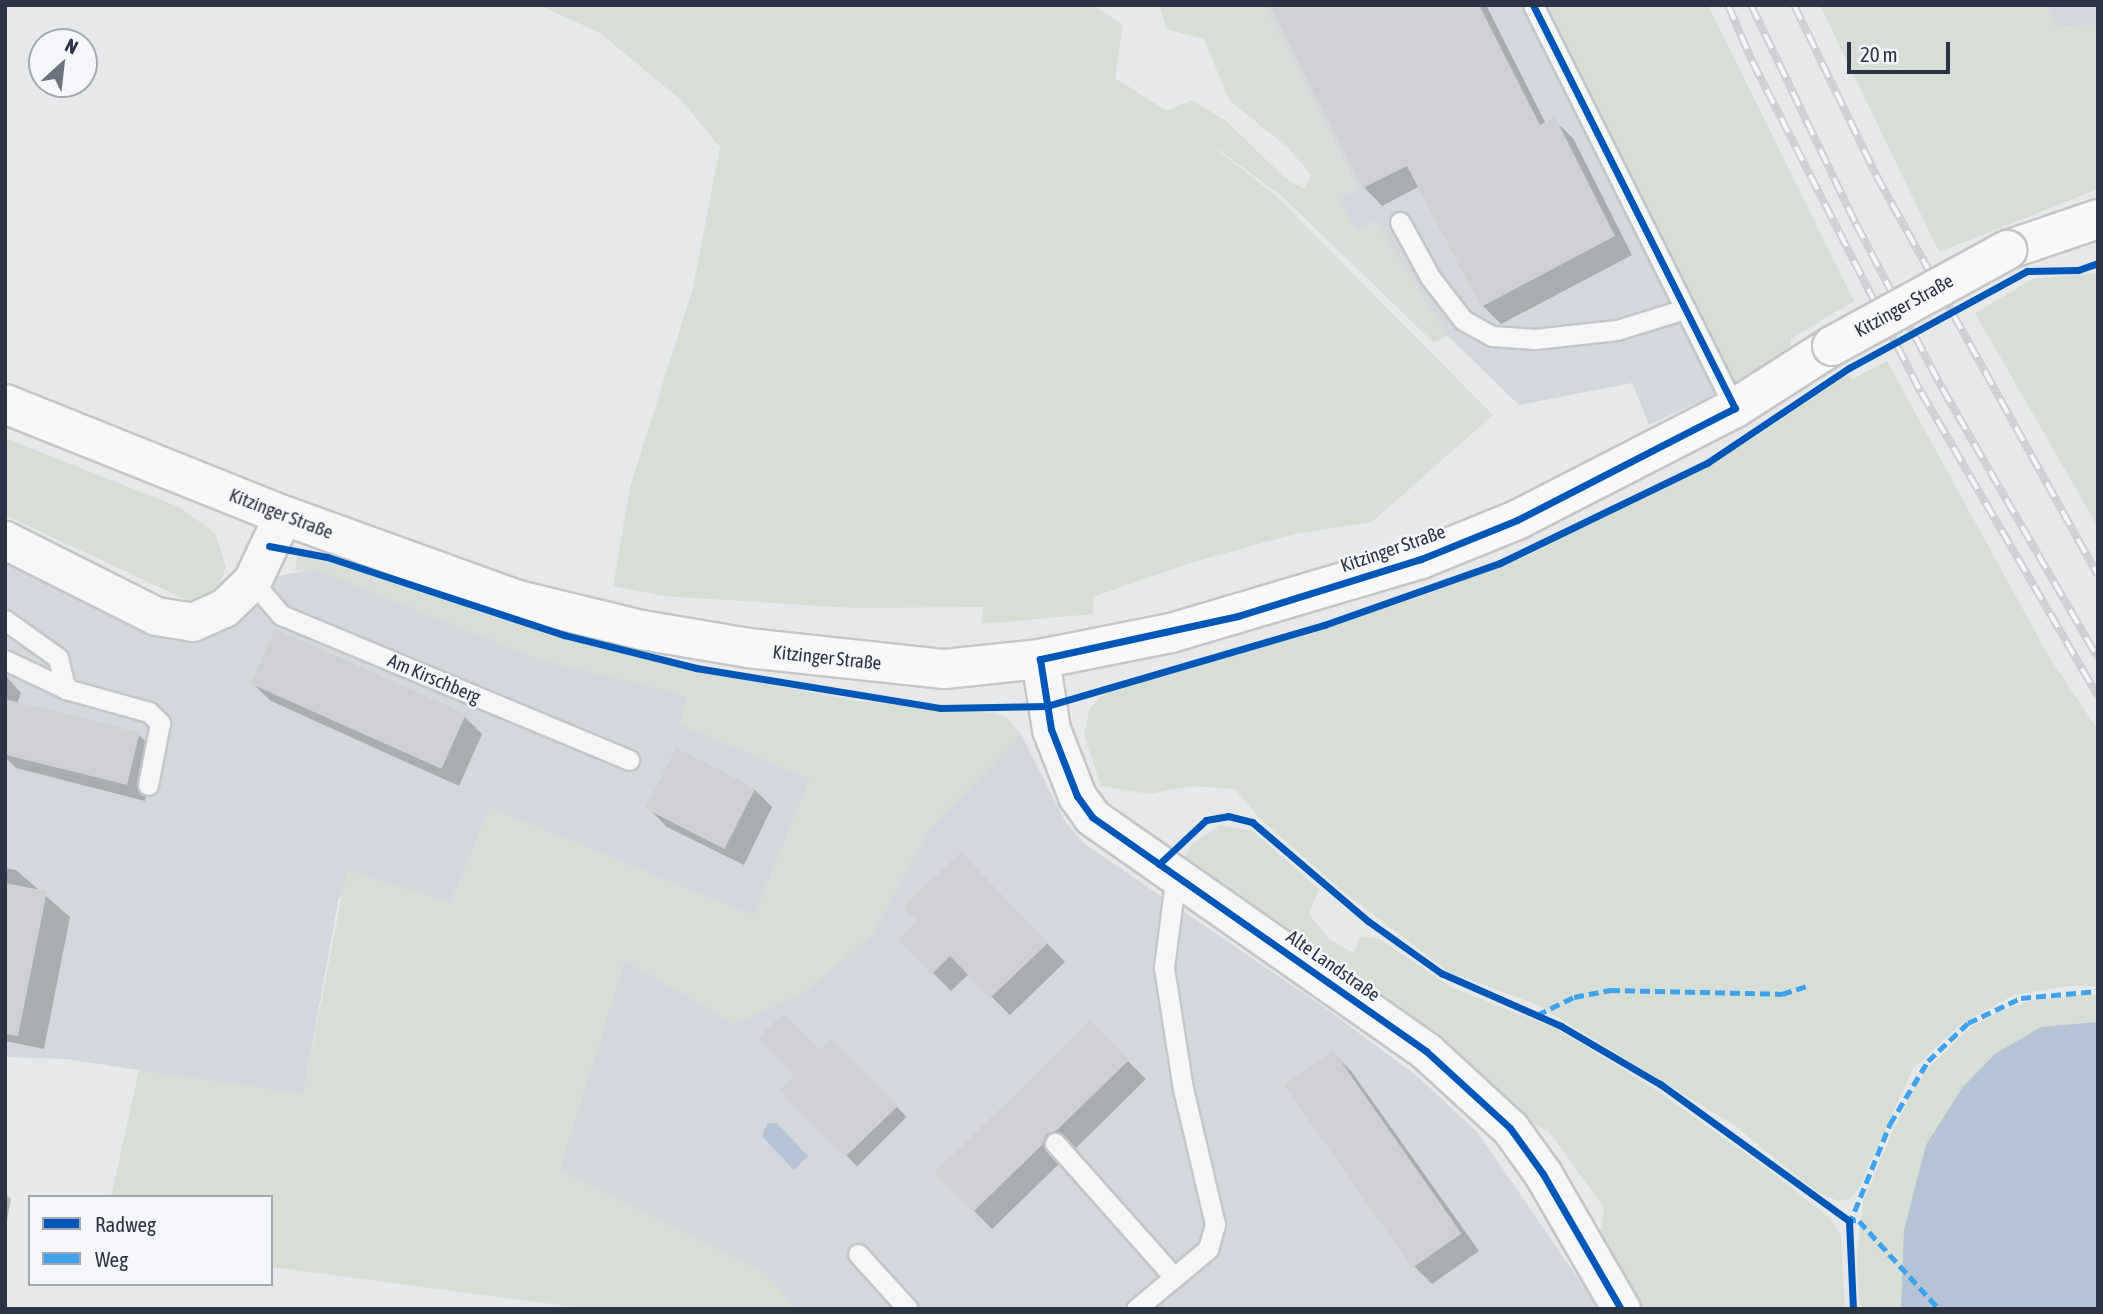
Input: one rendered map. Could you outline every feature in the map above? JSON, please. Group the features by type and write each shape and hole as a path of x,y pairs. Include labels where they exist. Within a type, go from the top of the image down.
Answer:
{"street":[{"name":"Kitzinger Straße","path":"5,404 283,515 518,600 642,630 842,662 945,669 987,666 1040,659 1238,616 1421,559 1517,520 1735,408 1832,346 2007,250 2098,219"},
{"path":"5,540 156,616 192,622 224,608 252,581 283,515"},
{"name":"Alte Landstraße","path":"1040,659 1051,729 1077,796 1092,817 1426,1051 1510,1128 1543,1174 1621,1309"}],"lane":[{"path":"1533,5 1735,408"},
{"path":"1400,222 1430,277 1464,320 1492,336 1535,339 1617,330 1685,309"},
{"name":"Am Kirschberg","path":"252,581 281,615 629,760"},
{"path":"5,620 58,658 66,689"},
{"path":"5,660 66,689 149,712 160,723 148,785"},
{"path":"1136,1309 1208,1249 1214,1224 1183,1089 1164,967 1176,875"},
{"path":"1055,1143 1174,1277"},
{"path":"858,1254 908,1309"}],"shaded area":[{"path":"539,5 1093,5 1123,25 1115,78 1167,111 1192,100 1226,121 1284,177 1304,189 1311,175 1288,148 1229,100 1204,39 1166,29 1160,5 1264,5 1357,189 1339,200 1357,230 1375,221 1448,336 1434,343 1282,196 1198,135 1276,196 1493,415 1372,522 1295,534 1190,563 1093,597 1093,614 981,624 983,607 855,608 663,596 613,586 630,487 693,288 720,147 680,99 600,33"},
{"path":"1264,5 1526,5 1720,392 1649,425 1632,383 1519,405 1448,336 1375,221 1357,231 1338,199 1357,188"},
{"path":"1537,5 1708,5 1854,301 1791,339 1791,349 1730,387"},
{"path":"1820,5 2046,5 2055,27 2098,25 2098,189 1939,252"},
{"path":"2046,5 2098,5 2098,25 2055,27"},
{"path":"2098,273 2098,527 1975,313 2033,279"},
{"path":"1887,361 2049,657 2098,730 2098,987 2075,985 2014,995 1962,1023 1912,1070 1858,1190 1849,1199 1838,1201 1815,1191 1734,1125 1538,1005 1449,972 1345,893 1260,819 1235,789 1192,786 1149,794 1101,786 1084,735 1089,710 1101,696 1139,680 1408,601 1525,557 1749,441 1846,375 1853,379"},
{"path":"5,438 179,507 215,533 226,567 216,593 205,599 187,600 5,515"},
{"path":"5,533 189,610 254,581 314,569 688,697 680,724 810,779 754,916 490,808 451,902 339,897 303,1095 66,1059 5,1057"},
{"path":"298,554 328,557 561,637 697,671 859,701 992,713 1006,717 1021,734 928,830 872,935 805,992 735,1024 625,961 560,1169 764,1272 798,1309 590,1309 273,1267 273,1195 111,1195 139,1070 303,1094 347,870 451,902 490,808 754,916 810,779 679,724 688,696 537,659 314,569 295,571"},
{"path":"1021,734 1066,823 1086,845 1321,1005 1417,1076 1478,1133 1599,1309 798,1309 764,1272 559,1169 625,960 735,1024 872,935 928,830"},
{"path":"1220,825 1253,831 1319,889 1309,914 1330,940 1354,953 1360,936 1379,939 1453,988 1557,1029 1653,1088 1769,1170 1830,1218 1841,1236 1845,1309 1638,1309 1599,1244 1604,1208 1548,1130 1510,1118 1184,859 1192,844"},
{"path":"2098,995 2098,1309 1860,1309 1857,1256 1863,1201 1895,1126 1923,1073 1972,1026 2003,1010 2028,1001"}],"water":[{"path":"2098,1022 2098,1309 1901,1309 1904,1230 1926,1145 1962,1088 1995,1054 2041,1027"},
{"path":"777,1123 808,1156 794,1170 762,1136 767,1124"}],"building":[{"path":"1270,5 1479,5 1540,125 1555,117 1615,236 1481,307 1407,166 1363,188"},
{"path":"275,629 466,714 442,769 251,684"},
{"path":"5,699 140,733 127,785 5,755"},
{"path":"676,748 755,788 724,849 645,809"},
{"path":"961,852 1048,943 990,998 950,956 932,974 898,939 917,921 903,907"},
{"path":"5,883 47,891 18,1036 5,1034"},
{"path":"784,1013 820,1050 831,1038 898,1106 845,1157 779,1090 794,1075 758,1038"},
{"path":"1090,1021 1129,1060 1056,1131 1046,1134 1043,1144 973,1212 934,1173"},
{"path":"1333,1050 1461,1233 1412,1268 1284,1084"}],"railway":[{"path":"1728,5 1752,61 1921,392 2098,696"},
{"path":"1751,5 1856,224 1942,388 2098,658"},
{"path":"1794,5 1876,175 2098,575"}],"marked path":[{"path":"1537,1015 1574,997 1610,990 1782,994 1806,986"},
{"path":"1849,1225 1890,1124 1928,1061 1968,1023 2021,998 2098,991"},
{"path":"1846,1219 1859,1221 1939,1309"}],"cycle path":[{"path":"1533,5 1735,408 1517,520 1421,559 1238,616 1040,659 1051,729 1077,796 1092,817 1426,1051 1510,1128 1543,1174 1621,1309"},
{"path":"269,546 327,557 564,635 696,668 940,708 1047,706 1324,625 1500,563 1707,463 1849,368 2027,271 2078,270 2098,263"},
{"path":"1159,864 1206,820 1228,816 1252,822 1368,921 1441,973 1561,1026 1660,1084 1849,1221 1853,1309"}]}
